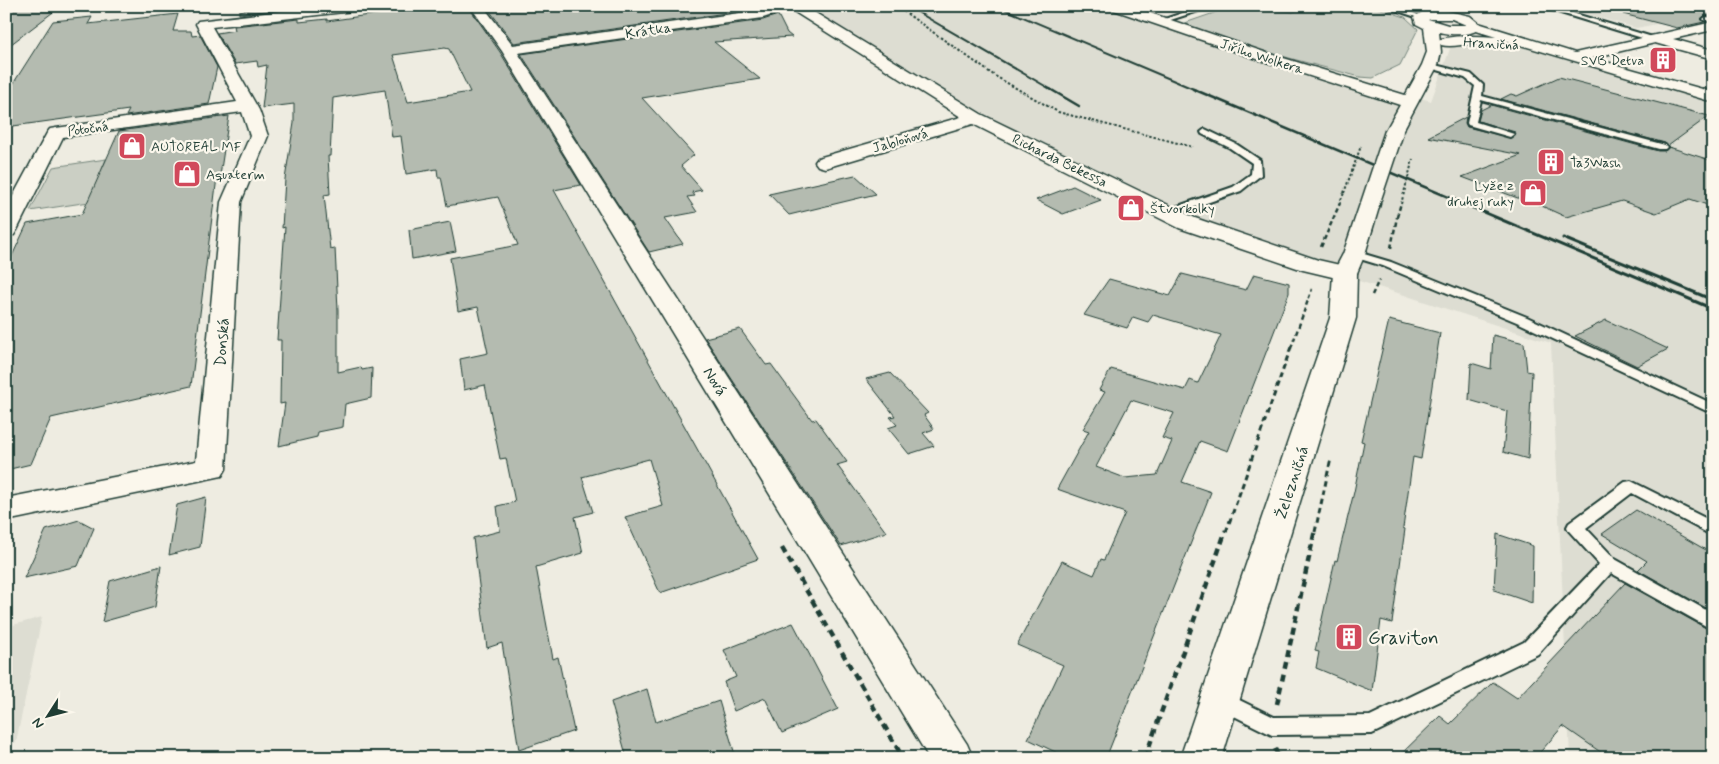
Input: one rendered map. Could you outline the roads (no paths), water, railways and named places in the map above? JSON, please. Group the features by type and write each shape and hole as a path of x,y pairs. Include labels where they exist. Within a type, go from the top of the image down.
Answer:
{"street":[{"name":"Donská","path":"6,510 211,469 231,202 259,136 248,106 203,24 362,6"},
{"name":"Nová","path":"476,6 509,50 952,758"},
{"name":"Krátka","path":"509,50 763,14 786,6"},
{"name":"Richarda Bekessa","path":"794,6 975,118 1187,223 1310,265 1350,264"},
{"name":"Jiřího Wolkera","path":"1116,6 1159,22 1409,102"},
{"name":"Hraničná","path":"1430,15 1461,22 1536,46 1713,97"},
{"path":"1430,15 1437,53"},
{"name":"Železničná","path":"1206,754 1221,700 1343,318 1350,264 1394,132 1437,53 1461,22"},
{"path":"1573,57 1709,25"},
{"path":"1655,39 1713,55"},
{"name":"Hraničná","path":"1437,53 1476,40 1536,46"},
{"name":"Potočná","path":"8,224 56,133 248,106"},
{"name":"Jabloňová","path":"825,162 975,118"}],"lane":[{"path":"1159,22 1211,6"},
{"path":"1386,6 1430,15"},
{"path":"1404,6 1430,15"},
{"path":"1541,6 1655,39"},
{"path":"1437,53 1479,85 1471,123 1510,134"},
{"path":"1478,97 1662,147"},
{"path":"1168,213 1237,189 1256,175 1257,162 1206,132"},
{"path":"1350,264 1386,264 1523,320 1713,410"},
{"path":"1713,530 1631,486 1575,527 1609,564 1713,622"},
{"path":"1221,700 1272,726 1372,725 1531,648 1609,564"}],"railway":[{"path":"907,6 1052,90"},
{"path":"997,6 1196,90"},
{"path":"1050,89 1079,106"},
{"path":"1193,89 1465,204"},
{"path":"1462,203 1713,309"},
{"path":"1563,238 1713,300"}],"place":[{"name":"SVB Detva","path":"1663,60"},
{"name":"AUTOREAL MF","path":"132,146"},
{"name":"Ta3Wash","path":"1551,162"},
{"name":"Aquaterm","path":"187,174"},
{"name":"Lyže z druhej ruky","path":"1533,193"},
{"name":"Štvorkolky","path":"1131,208"},
{"name":"Graviton","path":"1349,637"}]}
